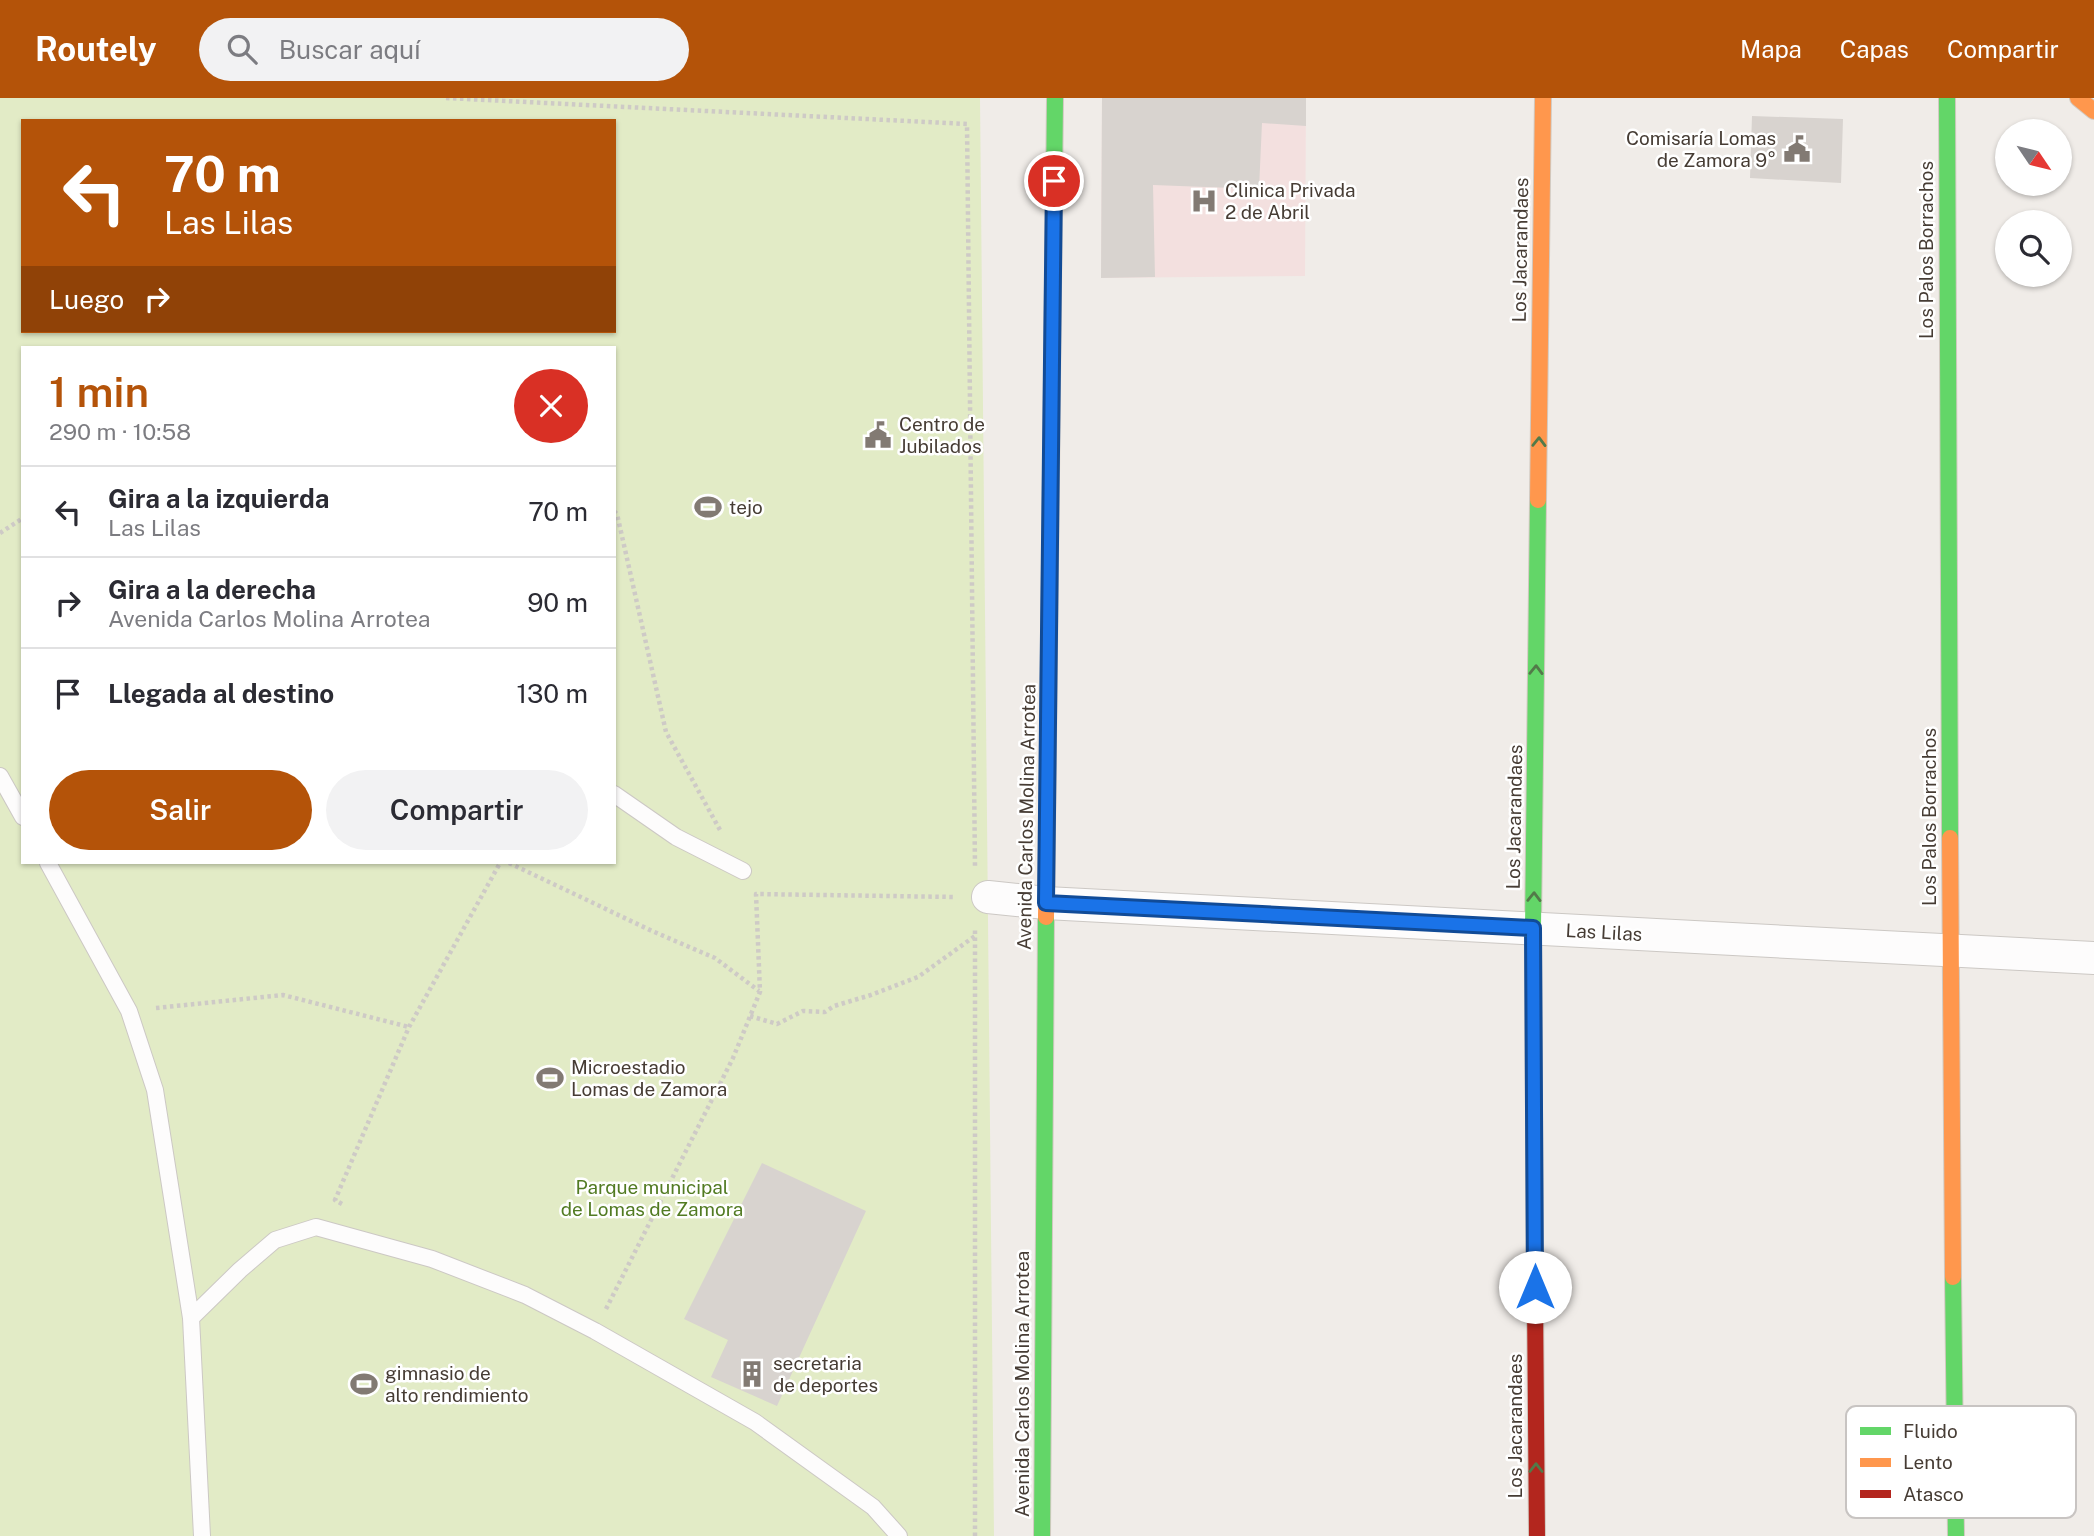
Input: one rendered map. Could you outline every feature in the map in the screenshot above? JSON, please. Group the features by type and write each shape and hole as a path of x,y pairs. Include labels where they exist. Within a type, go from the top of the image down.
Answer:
{"street":[{"name":"Avenida Carlos Molina Arrotea","path":"1042,1536 1055,98"},
{"name":"Los Jacarandaes","path":"1536,1536 1533,928 1543,98"},
{"name":"Los Palos Borrachos","path":"1947,98 1955,1406"},
{"path":"2078,98 2094,111"},
{"name":"Las Lilas","path":"982,897 1046,903 2094,958"},
{"name":"Los Palos Borrachos","path":"1956,1518 1956,1536"}],"lane":[{"path":"0,776 21,813"},
{"path":"616,795 676,837 743,871"},
{"path":"49,864 130,1012 155,1090 191,1318 202,1536"},
{"path":"191,1318 275,1240 316,1227 432,1259 525,1295 595,1331 755,1422 873,1507 899,1536"}],"path":[{"path":"446,98 967,124 982,897 975,935 975,1536"},
{"path":"595,1331 733,1058 760,992 756,894 666,732 616,513"},
{"path":"0,533 21,520"},
{"path":"346,1206 335,1199 409,1027 499,864"},
{"path":"511,864 652,932 715,958 760,992"},
{"path":"756,894 982,897"},
{"path":"750,1016 777,1024 803,1011 825,1012 834,1006 918,977 975,935"},
{"path":"130,1012 283,995 409,1027"}],"shaded area":[{"name":"Clinica Privada 2 de Abril","path":"1102,98 1306,98 1305,276 1101,278"}],"green space":[{"name":"Parque municipal de Lomas de Zamora","path":"0,98 980,98 994,1536 0,1536"}],"building":[{"path":"1102,98 1306,98 1306,126 1262,123 1259,189 1153,185 1155,277 1101,278"},
{"name":"Comisaría Lomas de Zamora 9°","path":"1752,116 1843,119 1841,183 1750,178"},
{"path":"762,1163 866,1211 777,1406 711,1377 728,1340 684,1319"}],"traffic: fast":[{"path":"1051,474 1055,98"},
{"path":"1947,98 1950,838"},
{"path":"1535,1300 1533,928 1538,500"},
{"path":"1042,1536 1046,917"},
{"path":"1953,1277 1954,1406"},
{"path":"1956,1518 1956,1536"}],"traffic: slow":[{"path":"1538,500 1543,98"},
{"path":"2078,98 2094,111"},
{"path":"1046,917 1051,474"},
{"path":"1950,838 1953,1277"}],"traffic: jam":[{"path":"1535,1300 1537,1536"}],"place":[{"name":"Comisaría Lomas de Zamora 9°","path":"1797,149"},
{"name":"Clinica Privada 2 de Abril","path":"1204,201"},
{"name":"Centro de Jubilados","path":"878,435"},
{"name":"tejo","path":"708,507"},
{"name":"Microestadio Lomas de Zamora","path":"550,1078"},
{"name":"secretaria de deportes","path":"752,1374"},
{"name":"gimnasio de alto rendimiento","path":"364,1384"}],"route":[{"path":"1054,181 1046,903 1533,928 1535,1287"}]}
